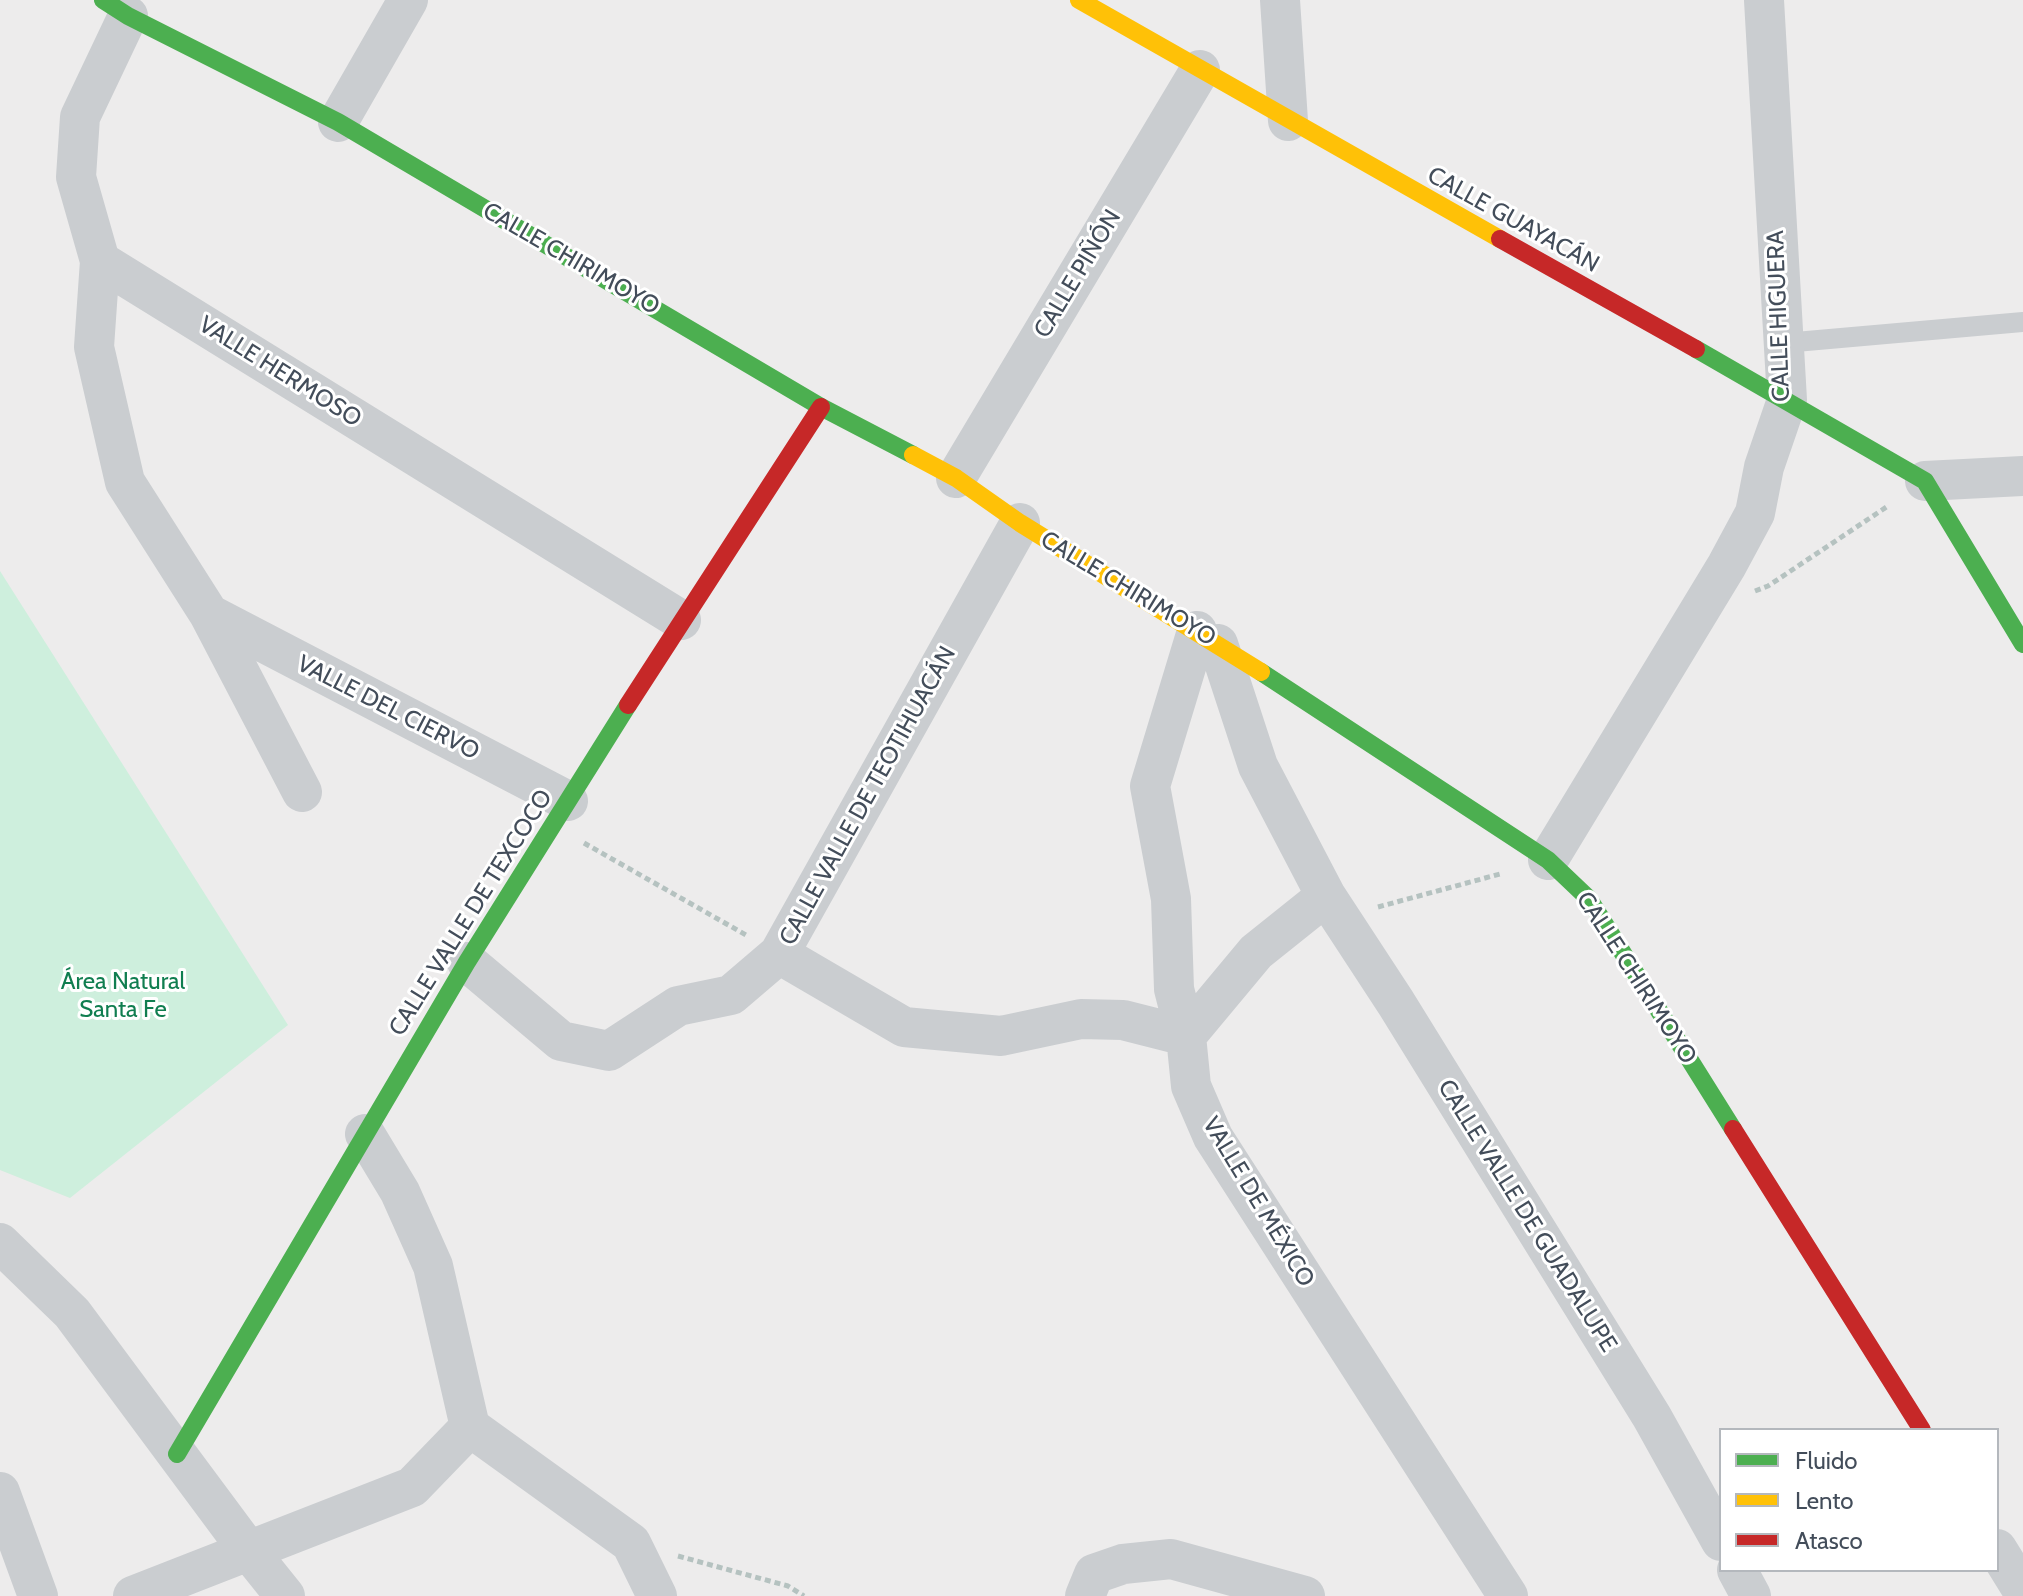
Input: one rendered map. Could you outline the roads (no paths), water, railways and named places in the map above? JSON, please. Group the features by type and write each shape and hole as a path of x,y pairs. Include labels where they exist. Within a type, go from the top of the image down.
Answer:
{"street":[{"path":"338,122 408,0"},
{"name":"CALLE GUAYACÁN","path":"1079,0 1925,481"},
{"path":"1280,0 1288,121"},
{"name":"CALLE HIGUERA","path":"1548,860 1727,565 1755,513 1764,467 1787,400 1764,0"},
{"path":"115,8 80,117 76,177 100,261 94,347 125,482 209,614 302,792"},
{"name":"CALLE CHIRIMOYO","path":"115,8 338,122 821,407 956,478 1020,523 1207,637 1548,860 1589,899 1921,1428"},
{"name":"CALLE PIÑÓN","path":"956,478 1200,70"},
{"name":"VALLE HERMOSO","path":"100,261 681,620"},
{"name":"CALLE VALLE DE TEXCOCO","path":"177,1454 467,962 681,620 821,407"},
{"path":"2023,476 1925,481 2023,644"},
{"name":"CALLE VALLE DE TEOTIHUACÁN","path":"467,962 561,1041 609,1051 678,1006 731,995 779,954 1020,523"},
{"name":"VALLE DEL CIERVO","path":"209,614 560,813"},
{"path":"779,954 904,1027 1001,1036 1081,1019 1123,1020 1186,1036 1256,952 1326,896 1258,766 1207,637"},
{"name":"VALLE DE MÉXICO","path":"1207,637 1150,786 1171,899 1174,989 1186,1036 1191,1086 1213,1137 1508,1596"},
{"name":"CALLE VALLE DE GUADALUPE","path":"1326,896 1404,1016 1652,1417 1719,1537"},
{"path":"365,1134 400,1192 433,1266 470,1427 631,1543 657,1596"},
{"path":"0,1243 72,1313 285,1596"},
{"path":"133,1596 412,1487 470,1427"},
{"path":"0,1492 38,1596"},
{"path":"1999,1552 2023,1591"},
{"path":"1089,1585 1123,1564 1171,1559 1305,1596"},
{"path":"1738,1572 1751,1596"}],"lane":[{"path":"1784,343 2023,322"}],"park label":[{"name":"Área Natural Santa Fe","path":"123,996"}]}
